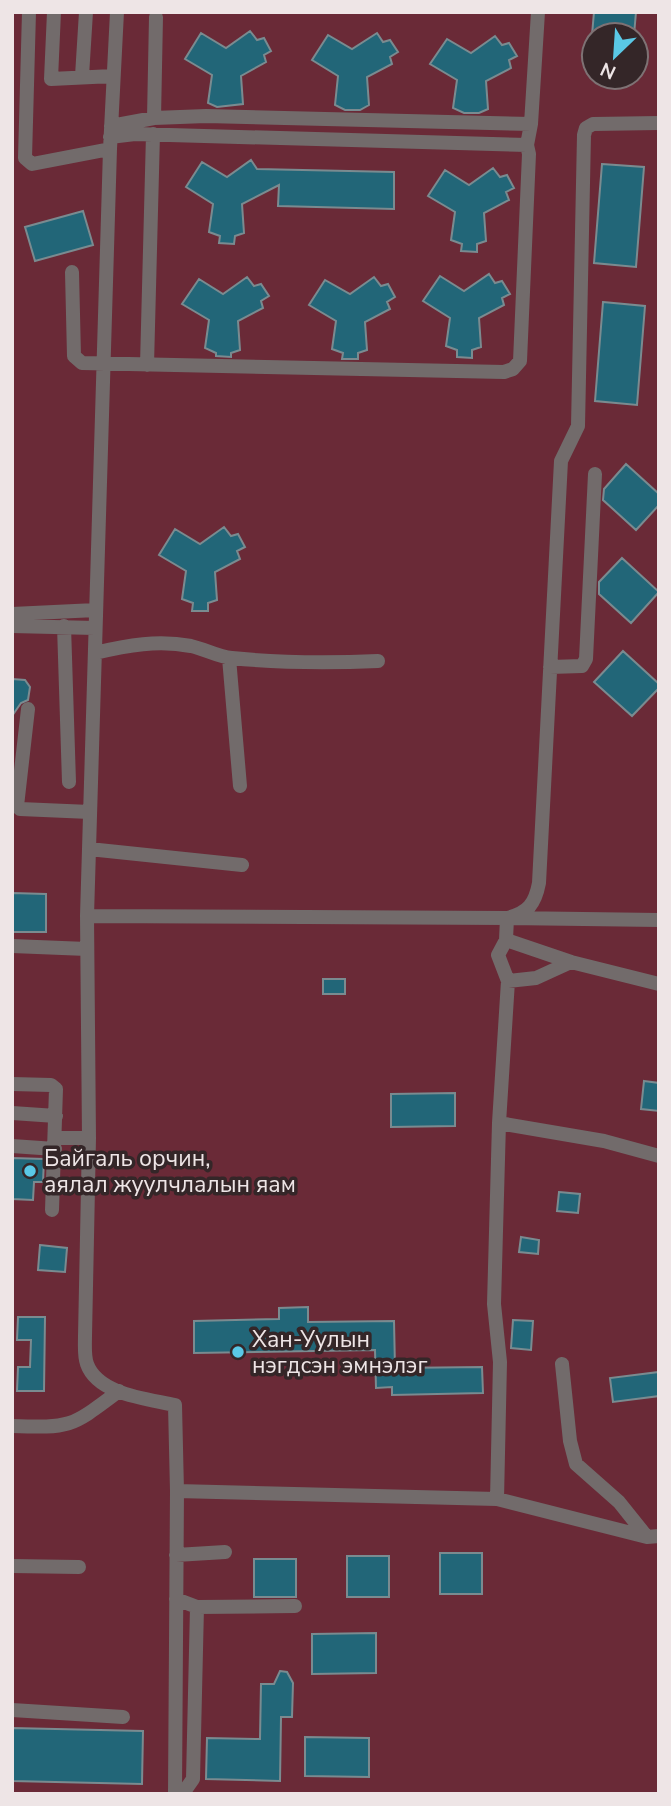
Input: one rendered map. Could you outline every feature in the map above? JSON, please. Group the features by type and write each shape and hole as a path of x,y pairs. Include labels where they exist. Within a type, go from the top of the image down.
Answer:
{"street":[{"path":"29,12 25,158 32,164 110,137 153,118 276,117 531,124"},
{"path":"54,12 51,79 113,76"},
{"path":"82,76 86,12"},
{"path":"117,12 110,137 87,916 89,1138 85,1336 87,1366 103,1382 119,1391 175,1405 175,1794 186,1789 193,1779 197,1607"},
{"path":"72,272 74,356 82,363 505,372 513,369 520,361 529,154 527,145 531,124 538,12"},
{"path":"153,118 156,17"},
{"path":"507,918 522,914 537,896 561,461 578,426 583,135 586,128 593,124 659,123"},
{"path":"110,137 153,134 527,145"},
{"path":"147,365 153,134"},
{"path":"550,667 582,666 586,659 595,474"},
{"path":"12,614 96,610"},
{"path":"12,625 95,628"},
{"path":"64,626 69,782"},
{"path":"95,653 133,644 163,643 192,646 229,658 324,663 378,661"},
{"path":"229,658 240,786"},
{"path":"28,709 17,806 20,809 90,812"},
{"path":"89,849 242,865"},
{"path":"87,916 659,920"},
{"path":"497,1499 500,1362 495,1304 499,1123 508,981 498,955 506,940 507,918"},
{"path":"506,940 571,962 659,984"},
{"path":"12,946 87,948"},
{"path":"508,981 536,978 571,962"},
{"path":"12,1084 51,1085 56,1089 52,1210"},
{"path":"12,1113 56,1116"},
{"path":"499,1123 604,1141 659,1156"},
{"path":"12,1146 56,1144 89,1138"},
{"path":"562,1364 570,1441 576,1464 653,1536"},
{"path":"12,1426 66,1427 76,1423 119,1391"},
{"path":"177,1491 497,1499 653,1536"},
{"path":"176,1555 225,1552"},
{"path":"12,1566 79,1567"},
{"path":"176,1599 197,1607 295,1606"},
{"path":"12,1710 123,1717"}],"shaded area":[{"path":"12,12 659,12 659,1794 12,1794"}],"building":[{"path":"594,12 636,12 635,21 593,21"},
{"path":"250,31 257,40 264,38 271,51 264,55 266,62 241,76 243,104 217,107 208,103 212,75 185,59 201,33 226,48"},
{"path":"377,33 383,42 390,40 398,52 390,57 392,64 367,77 369,105 360,110 345,110 335,105 338,76 312,60 328,35 352,49"},
{"path":"495,36 502,45 509,43 517,56 509,60 511,68 486,81 488,109 479,113 464,113 453,108 457,80 430,64 447,39 471,53"},
{"path":"251,160 257,169 394,172 394,209 278,206 279,185 242,204 244,233 235,236 234,244 219,243 220,236 209,232 213,204 186,187 202,162 227,177"},
{"path":"602,164 644,167 636,267 594,263"},
{"path":"493,168 500,177 507,175 514,188 506,192 509,200 484,213 486,241 477,244 477,252 461,251 462,244 451,240 455,212 428,196 445,170 469,185"},
{"path":"83,211 93,245 35,261 25,227"},
{"path":"489,274 495,283 502,281 510,294 502,298 504,305 479,318 481,347 472,350 472,358 457,357 457,350 446,346 450,318 423,301 440,276 464,291"},
{"path":"247,277 254,286 261,284 269,296 261,301 263,308 238,321 240,350 231,353 231,357 216,356 216,353 205,348 209,320 182,304 199,279 223,294"},
{"path":"374,277 381,286 388,284 395,297 387,302 390,309 365,322 367,350 358,353 358,359 342,359 343,353 332,349 336,321 309,305 325,280 350,294"},
{"path":"603,302 645,306 637,405 595,401"},
{"path":"626,464 659,494 659,505 636,530 603,500 604,489"},
{"path":"224,527 231,536 238,534 245,547 237,551 240,559 215,572 217,600 208,603 208,611 192,611 193,603 182,599 186,571 159,555 175,529 200,544"},
{"path":"622,558 659,592 631,623 599,594 599,582"},
{"path":"623,651 659,684 659,688 632,716 594,682"},
{"path":"12,679 25,680 30,687 28,700 21,703 12,716"},
{"path":"12,893 46,894 46,932 12,932"},
{"path":"323,979 345,979 345,994 323,994"},
{"path":"644,1081 659,1083 659,1111 641,1109"},
{"path":"455,1093 455,1126 391,1127 391,1094"},
{"name":"Байгаль орчин, аялал жуулчлалын яам","path":"12,1158 44,1159 43,1182 34,1182 33,1200 12,1199"},
{"path":"559,1192 580,1194 578,1213 557,1211"},
{"path":"521,1237 539,1240 538,1254 519,1252"},
{"path":"40,1245 67,1248 65,1272 38,1270"},
{"name":"Хан-Уулын нэгдсэн эмнэлэг","path":"308,1307 308,1322 394,1321 395,1368 482,1367 483,1393 392,1395 392,1387 376,1388 375,1350 194,1353 194,1321 279,1319 279,1308"},
{"path":"18,1317 45,1317 44,1391 17,1391 18,1367 30,1367 31,1340 17,1340"},
{"path":"513,1320 533,1321 531,1350 511,1348"},
{"path":"659,1372 659,1396 613,1402 610,1378"},
{"path":"440,1553 482,1553 482,1594 440,1594"},
{"path":"347,1556 389,1556 389,1597 347,1597"},
{"path":"254,1559 296,1559 296,1597 254,1597"},
{"path":"376,1633 376,1673 312,1674 312,1634"},
{"path":"280,1671 287,1672 293,1683 292,1717 281,1717 280,1781 206,1779 207,1738 260,1739 261,1684 274,1684"},
{"path":"12,1728 143,1731 142,1784 12,1781"},
{"path":"305,1737 369,1738 369,1777 305,1776"}],"place":[{"name":"Байгаль орчин, аялал жуулчлалын яам","path":"30,1171"},
{"name":"Хан-Уулын нэгдсэн эмнэлэг","path":"238,1352"}]}
